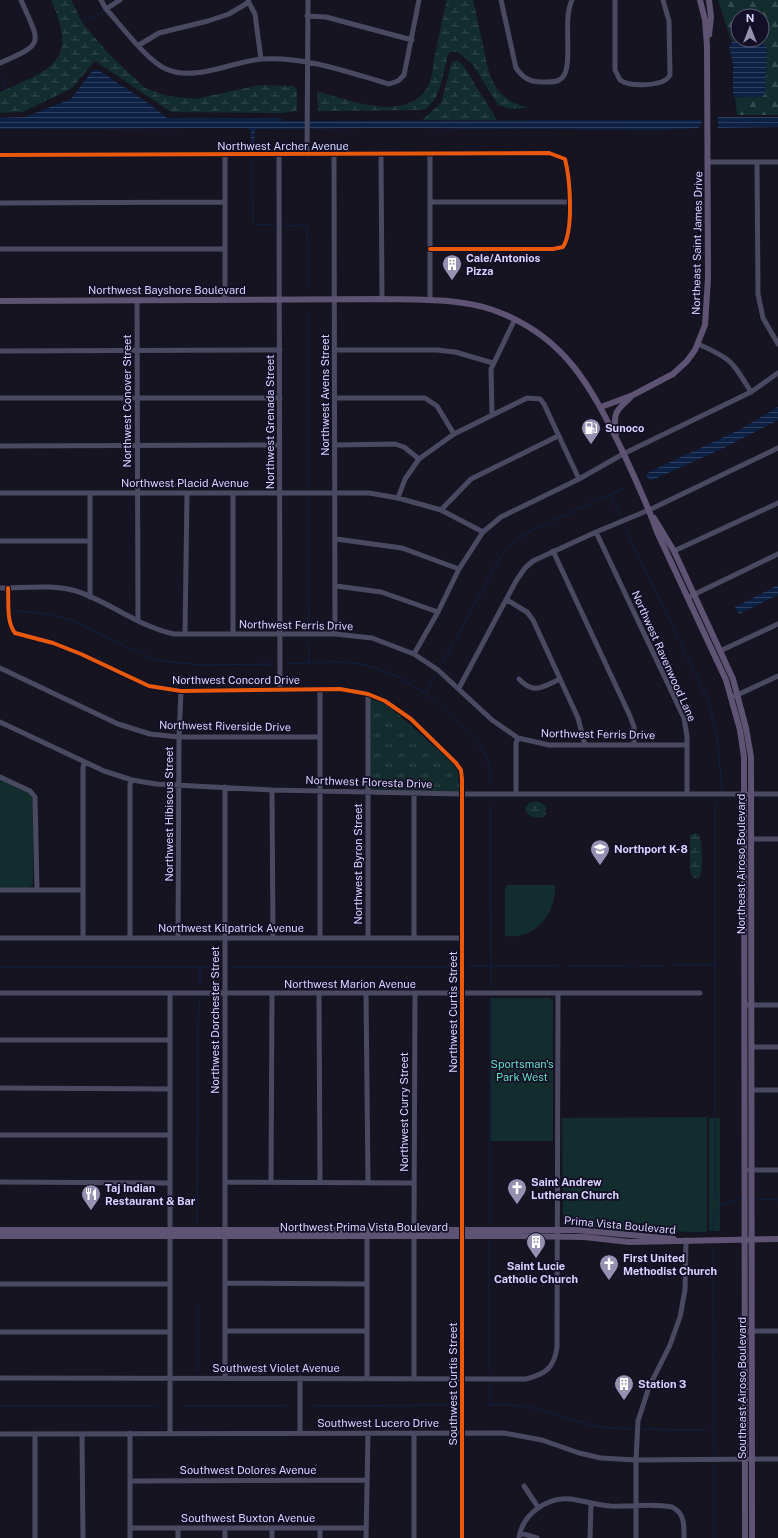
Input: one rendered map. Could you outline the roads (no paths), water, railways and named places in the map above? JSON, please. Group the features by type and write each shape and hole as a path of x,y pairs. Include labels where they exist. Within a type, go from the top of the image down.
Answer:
{"main road":[{"name":"Northeast Saint James Drive","path":"601,407 633,394 672,374 687,361 698,344 707,314 707,46 705,20 700,0"},
{"name":"Northeast Saint James Drive","path":"707,46 711,17 709,0"},
{"name":"Northwest Bayshore Boulevard","path":"0,301 430,300 468,304 492,310 515,319"},
{"name":"Northeast Airoso Boulevard","path":"515,319 543,337 571,362 601,407 649,510 657,532 720,651 746,728 750,757 748,794 748,1239"},
{"path":"617,440 615,415 618,409 633,394"},
{"name":"Northeast Airoso Boulevard","path":"649,510 674,552 690,596 726,680 735,696"},
{"name":"Northeast Airoso Boulevard","path":"748,794 752,839 748,1005 752,1048 753,1090 749,1170"},
{"path":"0,1230 170,1233"},
{"name":"Northwest Prima Vista Boulevard","path":"170,1233 225,1230 266,1230 367,1233 414,1237 462,1233"},
{"path":"227,1236 233,1233 262,1233 266,1230"},
{"name":"Northwest Prima Vista Boulevard","path":"170,1233 227,1236 367,1233 414,1230 462,1233 558,1234"},
{"path":"0,1236 170,1233"},
{"name":"Prima Vista Boulevard","path":"558,1234 629,1242 778,1239"},
{"name":"Southeast Airoso Boulevard","path":"748,1239 749,1331 752,1396 752,1538"},
{"name":"Southeast Airoso Boulevard","path":"745,1538 745,1396 749,1331"},
{"path":"745,1396 752,1396"},
{"path":"745,1521 752,1521"}],"street":[{"path":"0,63 27,51 34,43 35,34 20,0"},
{"path":"101,0 106,9 154,62 166,70 182,73 199,72 261,59 307,60 389,84 398,81 404,75 419,0"},
{"path":"106,9 120,0"},
{"path":"307,155 308,0"},
{"path":"501,0 516,68 520,74 530,80 553,82 562,78 567,69 567,11 572,0"},
{"path":"615,0 615,70 617,76 624,83 659,84 670,75 669,21 663,0"},
{"path":"139,45 159,32 208,21 229,14 248,1 255,14 261,59"},
{"path":"307,16 326,17 412,40"},
{"name":"Northwest Archer Avenue","path":"0,155 381,155 549,153 565,159 569,202"},
{"path":"430,154 430,300"},
{"path":"225,155 225,300"},
{"name":"Northwest Grenada Street","path":"279,155 280,689"},
{"name":"Northwest Avens Street","path":"334,155 336,634"},
{"path":"381,155 382,300"},
{"path":"708,162 778,162"},
{"path":"757,162 758,294 763,318 778,344"},
{"path":"0,203 225,202"},
{"path":"430,202 569,202 567,241 563,247 553,249 430,249"},
{"path":"0,249 225,249"},
{"name":"Northwest Conover Street","path":"137,300 138,620"},
{"path":"492,415 491,370 515,319"},
{"path":"698,344 721,354 732,361 750,392"},
{"path":"0,351 280,350"},
{"path":"335,350 436,350 455,352 493,363"},
{"path":"414,654 438,612 459,570 483,532 501,517 623,454 750,392 778,373"},
{"path":"0,398 280,398"},
{"path":"335,398 425,398 437,406 454,434"},
{"path":"398,498 405,479 419,459 454,434 528,398 540,399 544,404 579,478"},
{"path":"441,510 470,479 558,436"},
{"path":"335,445 395,444 404,447 419,459"},
{"path":"0,446 280,445"},
{"path":"459,688 525,568 533,561 649,510 778,448"},
{"name":"Northwest Placid Avenue","path":"0,493 369,493 398,498 441,510 483,532"},
{"path":"90,494 90,597"},
{"path":"185,634 186,494"},
{"path":"233,494 233,634"},
{"path":"674,552 778,503"},
{"name":"Northwest Ravenwood Lane","path":"596,532 684,718 687,730 687,794"},
{"path":"336,539 402,548 459,570"},
{"path":"0,541 90,541"},
{"path":"553,551 630,716 634,727 634,745"},
{"path":"690,596 778,554"},
{"path":"336,586 381,592 438,612"},
{"name":"Northwest Ferris Drive","path":"0,588 61,588 90,597 164,632 185,634 336,634 372,638 414,654 438,670 492,720 518,738 549,746 687,745"},
{"name":"Northwest Concord Drive","path":"8,588 9,620 15,633 53,643 81,654 149,686 182,691 340,689 368,694 385,701 411,719 447,753 461,770 462,794"},
{"path":"507,600 527,612 533,620 578,718 585,745"},
{"path":"720,651 778,624"},
{"name":"Northwest Riverside Drive","path":"0,668 118,724 150,734 179,737 319,737"},
{"path":"735,696 778,676"},
{"path":"519,679 527,687 534,689 560,679"},
{"path":"320,690 320,938"},
{"name":"Northwest Hibiscus Street","path":"178,938 178,786 182,691"},
{"name":"Northwest Byron Street","path":"368,694 368,938"},
{"name":"Northwest Floresta Drive","path":"0,722 84,763 132,780 178,786 272,790 462,794 778,794"},
{"path":"516,794 516,743 518,738"},
{"path":"83,937 84,763"},
{"path":"0,777 30,791 34,797 37,890"},
{"path":"130,938 130,784 132,780"},
{"name":"Northwest Dorchester Street","path":"225,787 225,1230"},
{"path":"272,790 273,938"},
{"path":"414,793 414,938"},
{"name":"Northwest Curtis Street","path":"462,794 462,1233"},
{"path":"752,839 778,839"},
{"path":"0,890 83,890"},
{"name":"Northwest Kilpatrick Avenue","path":"0,938 462,938"},
{"name":"Northwest Marion Avenue","path":"0,993 700,993"},
{"path":"366,993 368,1182"},
{"path":"558,993 558,1234"},
{"path":"170,994 170,1432"},
{"path":"272,994 272,1182"},
{"path":"319,994 320,1182"},
{"name":"Northwest Curry Street","path":"414,1230 415,994"},
{"path":"748,1005 778,1005"},
{"path":"0,1040 170,1040"},
{"path":"752,1048 778,1047"},
{"path":"0,1088 170,1089"},
{"path":"753,1090 778,1090"},
{"path":"0,1135 170,1135"},
{"path":"749,1170 778,1170"},
{"path":"0,1182 170,1183"},
{"path":"226,1182 414,1183"},
{"path":"367,1233 367,1378"},
{"name":"Southwest Curtis Street","path":"462,1233 462,1538"},
{"name":"Southwest Violet Avenue","path":"0,1378 526,1379 541,1375 550,1368 555,1359 557,1347 558,1234"},
{"path":"225,1378 225,1283 227,1236"},
{"path":"414,1237 414,1379"},
{"path":"636,1538 637,1429 644,1401 654,1376 670,1345 683,1304 686,1276 683,1240"},
{"path":"225,1283 367,1284"},
{"path":"0,1284 170,1284"},
{"path":"225,1331 367,1331"},
{"path":"749,1331 778,1331"},
{"path":"0,1332 170,1332"},
{"path":"300,1378 300,1433"},
{"name":"Southwest Lucero Drive","path":"0,1434 170,1432 504,1434 525,1436 586,1455 601,1458 636,1460 778,1459"},
{"path":"130,1433 130,1538"},
{"path":"35,1434 35,1538"},
{"path":"82,1434 83,1538"},
{"path":"366,1538 368,1434"},
{"path":"414,1434 414,1538"},
{"name":"Southwest Dolores Avenue","path":"130,1480 366,1480"},
{"path":"524,1486 538,1507"},
{"path":"537,1538 519,1535 526,1518 538,1507 554,1500 570,1499 592,1504 636,1507 670,1507 680,1513 683,1520 684,1538"},
{"path":"590,1538 592,1504"},
{"name":"Southwest Buxton Avenue","path":"130,1528 366,1528"},
{"path":"178,1528 178,1538"},
{"path":"225,1528 225,1538"},
{"path":"272,1528 272,1538"},
{"path":"320,1528 320,1538"}],"water":[{"path":"730,45 730,48 767,48 765,94 761,97 733,97 733,65 729,46"},
{"path":"93,70 98,70 148,103 167,118 280,118 282,121 701,120 702,124 698,128 657,130 395,128 257,129 255,131 254,148 252,150 251,130 247,128 0,129 0,118 25,117 71,99"},
{"path":"718,117 778,117 778,127 718,128"},
{"path":"778,407 778,420 726,447 650,481 646,476 653,470 739,430"},
{"path":"778,585 778,595 739,614 735,607"}],"waterway":[{"path":"82,23 103,11"},
{"path":"0,77 6,90"},
{"path":"252,157 253,224 273,225"},
{"path":"284,226 307,225 308,289"},
{"path":"308,311 308,488"},
{"path":"442,664 501,556 517,539 626,487"},
{"path":"611,495 620,516"},
{"path":"308,496 309,628"},
{"path":"624,526 708,700 717,736 722,789"},
{"path":"16,611 49,614 71,620 155,660 199,665 274,664"},
{"path":"309,643 309,663"},
{"path":"287,664 333,662 360,664 390,673 404,680 443,708 477,744 484,753 489,765 490,786"},
{"path":"426,693 435,676"},
{"path":"715,803 715,1195 721,1205"},
{"path":"490,805 491,987"},
{"path":"673,965 714,965"},
{"path":"470,966 559,966"},
{"path":"567,966 629,966"},
{"path":"638,966 664,966"},
{"path":"0,967 218,967"},
{"path":"200,967 200,986"},
{"path":"232,967 456,967"},
{"path":"197,1223 198,1017 200,999"},
{"path":"490,999 490,1223"},
{"path":"713,1231 714,1218 719,1209 727,1202 740,1199"},
{"path":"757,1199 778,1200"},
{"path":"489,1243 489,1371"},
{"path":"713,1248 714,1453"},
{"path":"198,1305 198,1372"},
{"path":"490,1385 490,1404"},
{"path":"313,1406 448,1405"},
{"path":"488,1405 515,1405 538,1409 595,1426 631,1429"},
{"path":"0,1406 157,1406"},
{"path":"183,1406 287,1406"},
{"path":"643,1429 706,1430"},
{"path":"714,1466 714,1538"}],"place":[{"name":"Cale/Antonios Pizza","path":"452,281"},
{"name":"Sunoco","path":"591,445"},
{"name":"Northport K-8","path":"600,866"},
{"name":"Saint Andrew Lutheran Church","path":"517,1205"},
{"name":"Taj Indian Restaurant & Bar","path":"91,1211"},
{"name":"Saint Lucie Catholic Church","path":"536,1259"},
{"name":"First United Methodist Church","path":"609,1281"},
{"name":"Station 3","path":"624,1401"}],"park label":[{"name":"Sportsman's Park West","path":"522,1070"}]}
